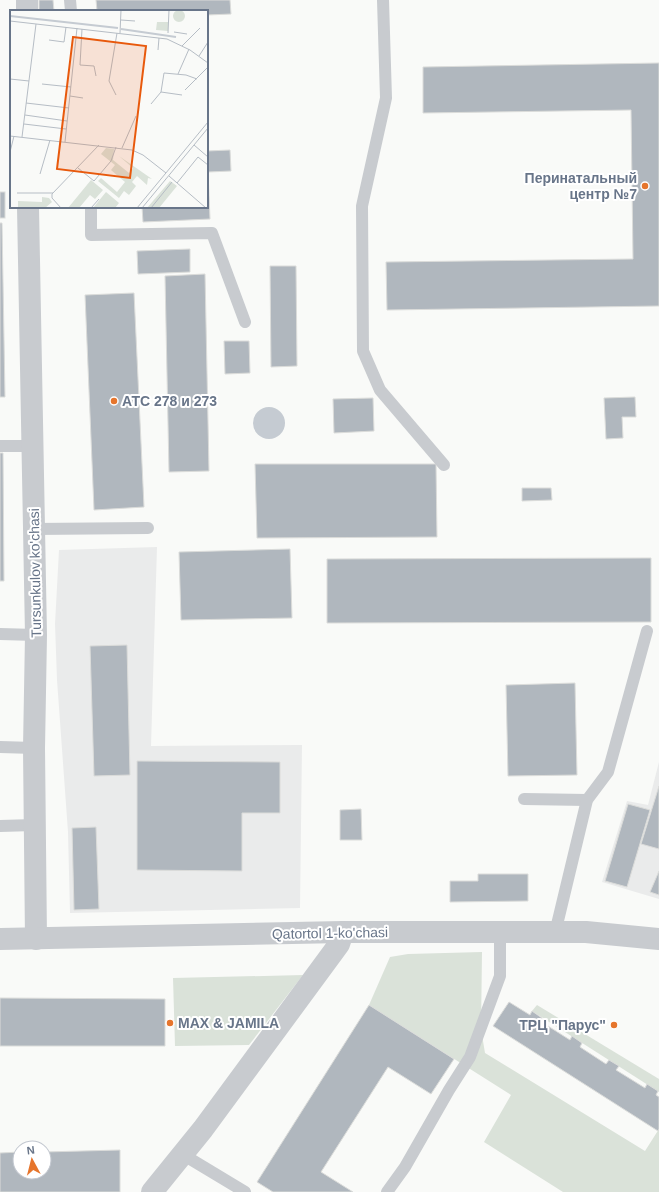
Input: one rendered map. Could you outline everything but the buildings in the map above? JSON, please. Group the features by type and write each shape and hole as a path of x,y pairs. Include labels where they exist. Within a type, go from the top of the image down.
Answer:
{"street":[{"name":"Tursunkulov ko'chasi","path":"28,208 36,635 34,748 36,939"},
{"name":"Qatortol 1-ko'chasi","path":"0,939 343,932 601,933 659,939"},
{"path":"152,1192 203,1129 334,951 339,944 343,932"}],"lane":[{"path":"70,0 71,10"},
{"path":"383,0 386,98 362,206 363,351 380,390 444,465"},
{"path":"91,208 91,235 212,233 245,322"},
{"path":"0,446 32,446"},
{"path":"34,529 148,528"},
{"path":"555,933 587,800 608,772 647,631"},
{"path":"0,634 36,635"},
{"path":"0,747 34,748"},
{"path":"524,799 587,800"},
{"path":"0,826 34,825"},
{"path":"388,1192 405,1167 470,1056 500,976 500,933"},
{"path":"182,1154 245,1192"}],"shaded area":[{"path":"266,407 272,407 282,414 285,423 284,429 278,436 272,439 266,439 256,432 253,426 253,420 260,410"},
{"path":"157,547 151,746 302,745 300,908 70,913 68,832 57,680 55,624 59,550"},
{"path":"659,762 659,899 602,882 627,801 648,805"},
{"path":"482,952 481,1029 485,1053 645,1151 659,1129 659,1192 563,1192 484,1142 511,1095 369,1005 390,957 408,954"},
{"path":"303,975 249,1045 175,1046 173,978"},
{"path":"537,1005 659,1079 659,1092 532,1011"}],"place":[{"name":"Перинатальный центр №7","path":"645,186"},
{"name":"АТС 278 и 273","path":"114,401"},
{"name":"MAX & JAMILA","path":"170,1023"},
{"name":"ТРЦ \"Парус\"","path":"614,1025"}]}
